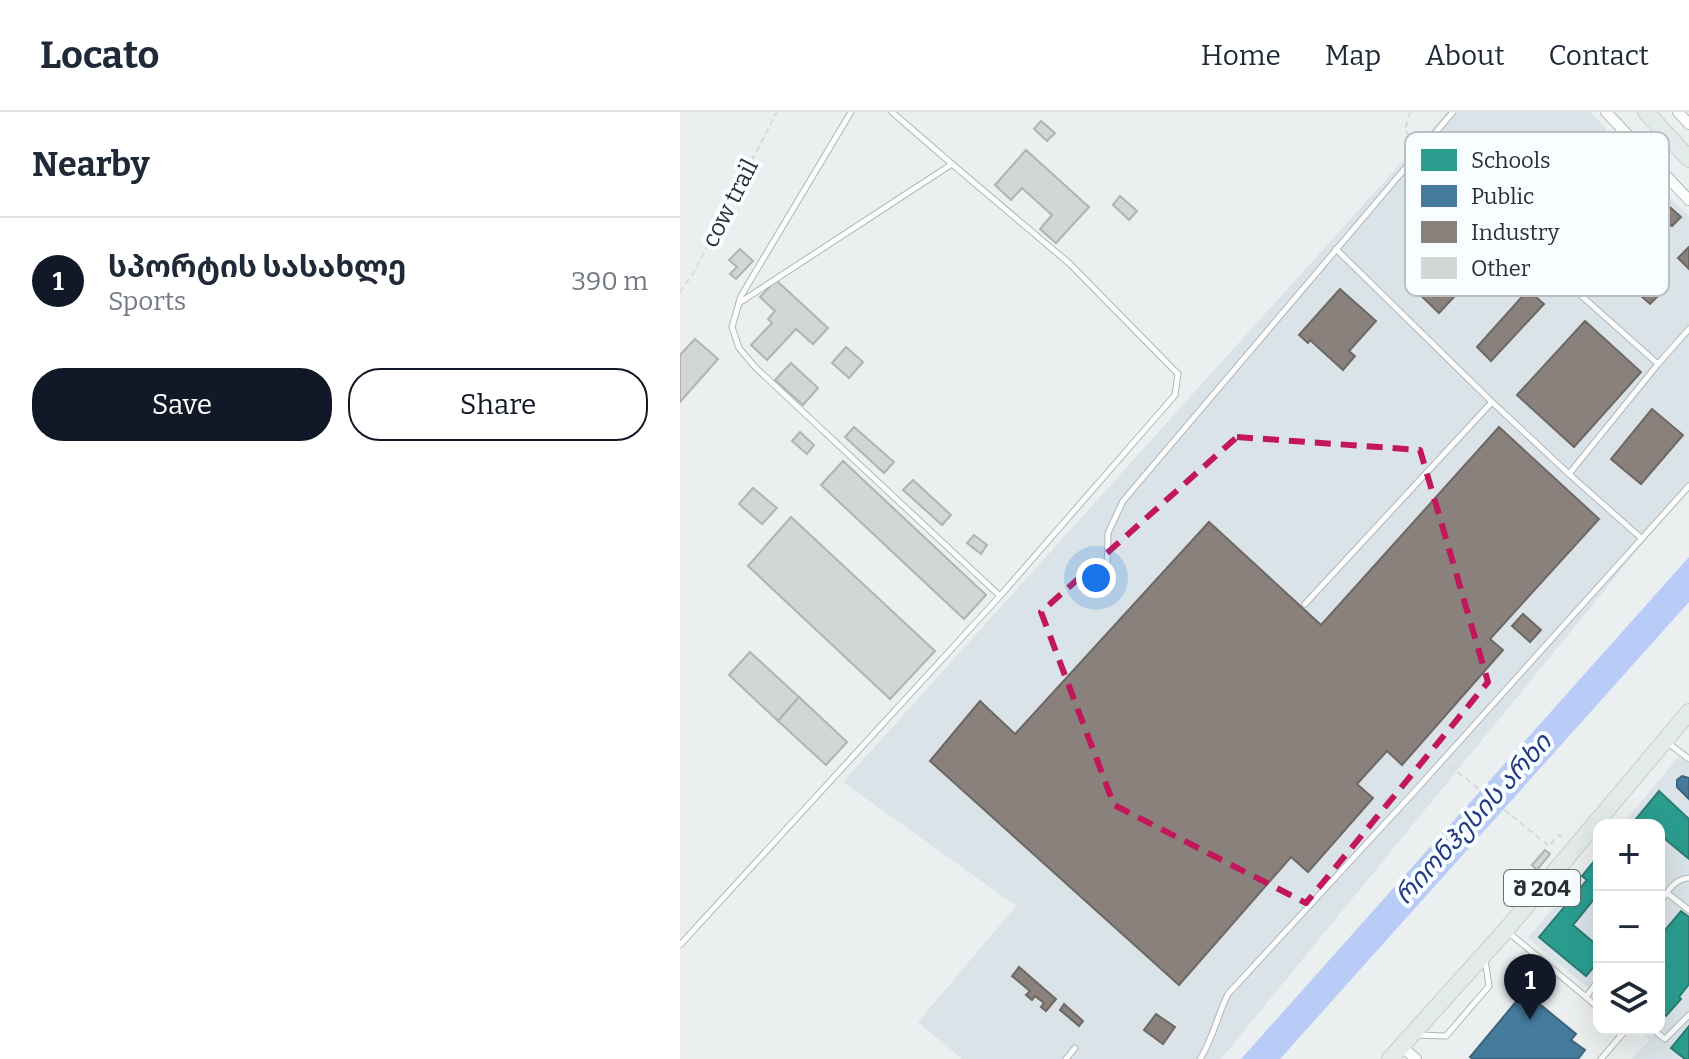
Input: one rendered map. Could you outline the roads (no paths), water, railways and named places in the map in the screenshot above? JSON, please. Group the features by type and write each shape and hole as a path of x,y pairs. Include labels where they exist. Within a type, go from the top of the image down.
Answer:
{"main road":[{"path":"1646,112 1664,132"},
{"path":"1669,137 1689,159"},
{"name":"შ 204","path":"1401,1047 1576,849 1689,712"}],"street":[{"path":"1606,112 1625,132"},
{"path":"1678,112 1689,124"},
{"path":"1669,179 1689,200"},
{"path":"1401,1047 1416,1059"}],"lane":[{"path":"851,112 741,296 732,327 739,348 755,367 1000,596"},
{"path":"680,945 1000,596 1175,395 1178,374 1070,264 892,112"},
{"path":"1436,132 1453,112"},
{"path":"739,303 952,164"},
{"path":"1107,570 1108,533 1123,501 1405,168"},
{"path":"1336,249 1492,402 1641,538"},
{"path":"1582,296 1658,364"},
{"path":"1569,474 1689,329"},
{"path":"1305,604 1492,402"},
{"path":"1200,1059 1213,1035 1228,994 1689,486"},
{"path":"1665,741 1689,759"},
{"path":"1665,896 1673,884 1689,878"},
{"path":"1667,893 1689,910"},
{"path":"1506,930 1593,1003"},
{"path":"1401,1047 1446,1036 1489,986 1484,955"},
{"path":"1586,997 1593,990"},
{"path":"1660,1035 1665,1039 1689,1015"},
{"path":"1601,1059 1622,1035"},
{"path":"1066,1059 1075,1048"}],"water":[{"name":"რიონჰესის არხი","path":"1689,557 1689,602 1280,1059 1241,1059"}],"place":[{"name":"სპორტის სასახლე","path":"1530,1020"}]}
